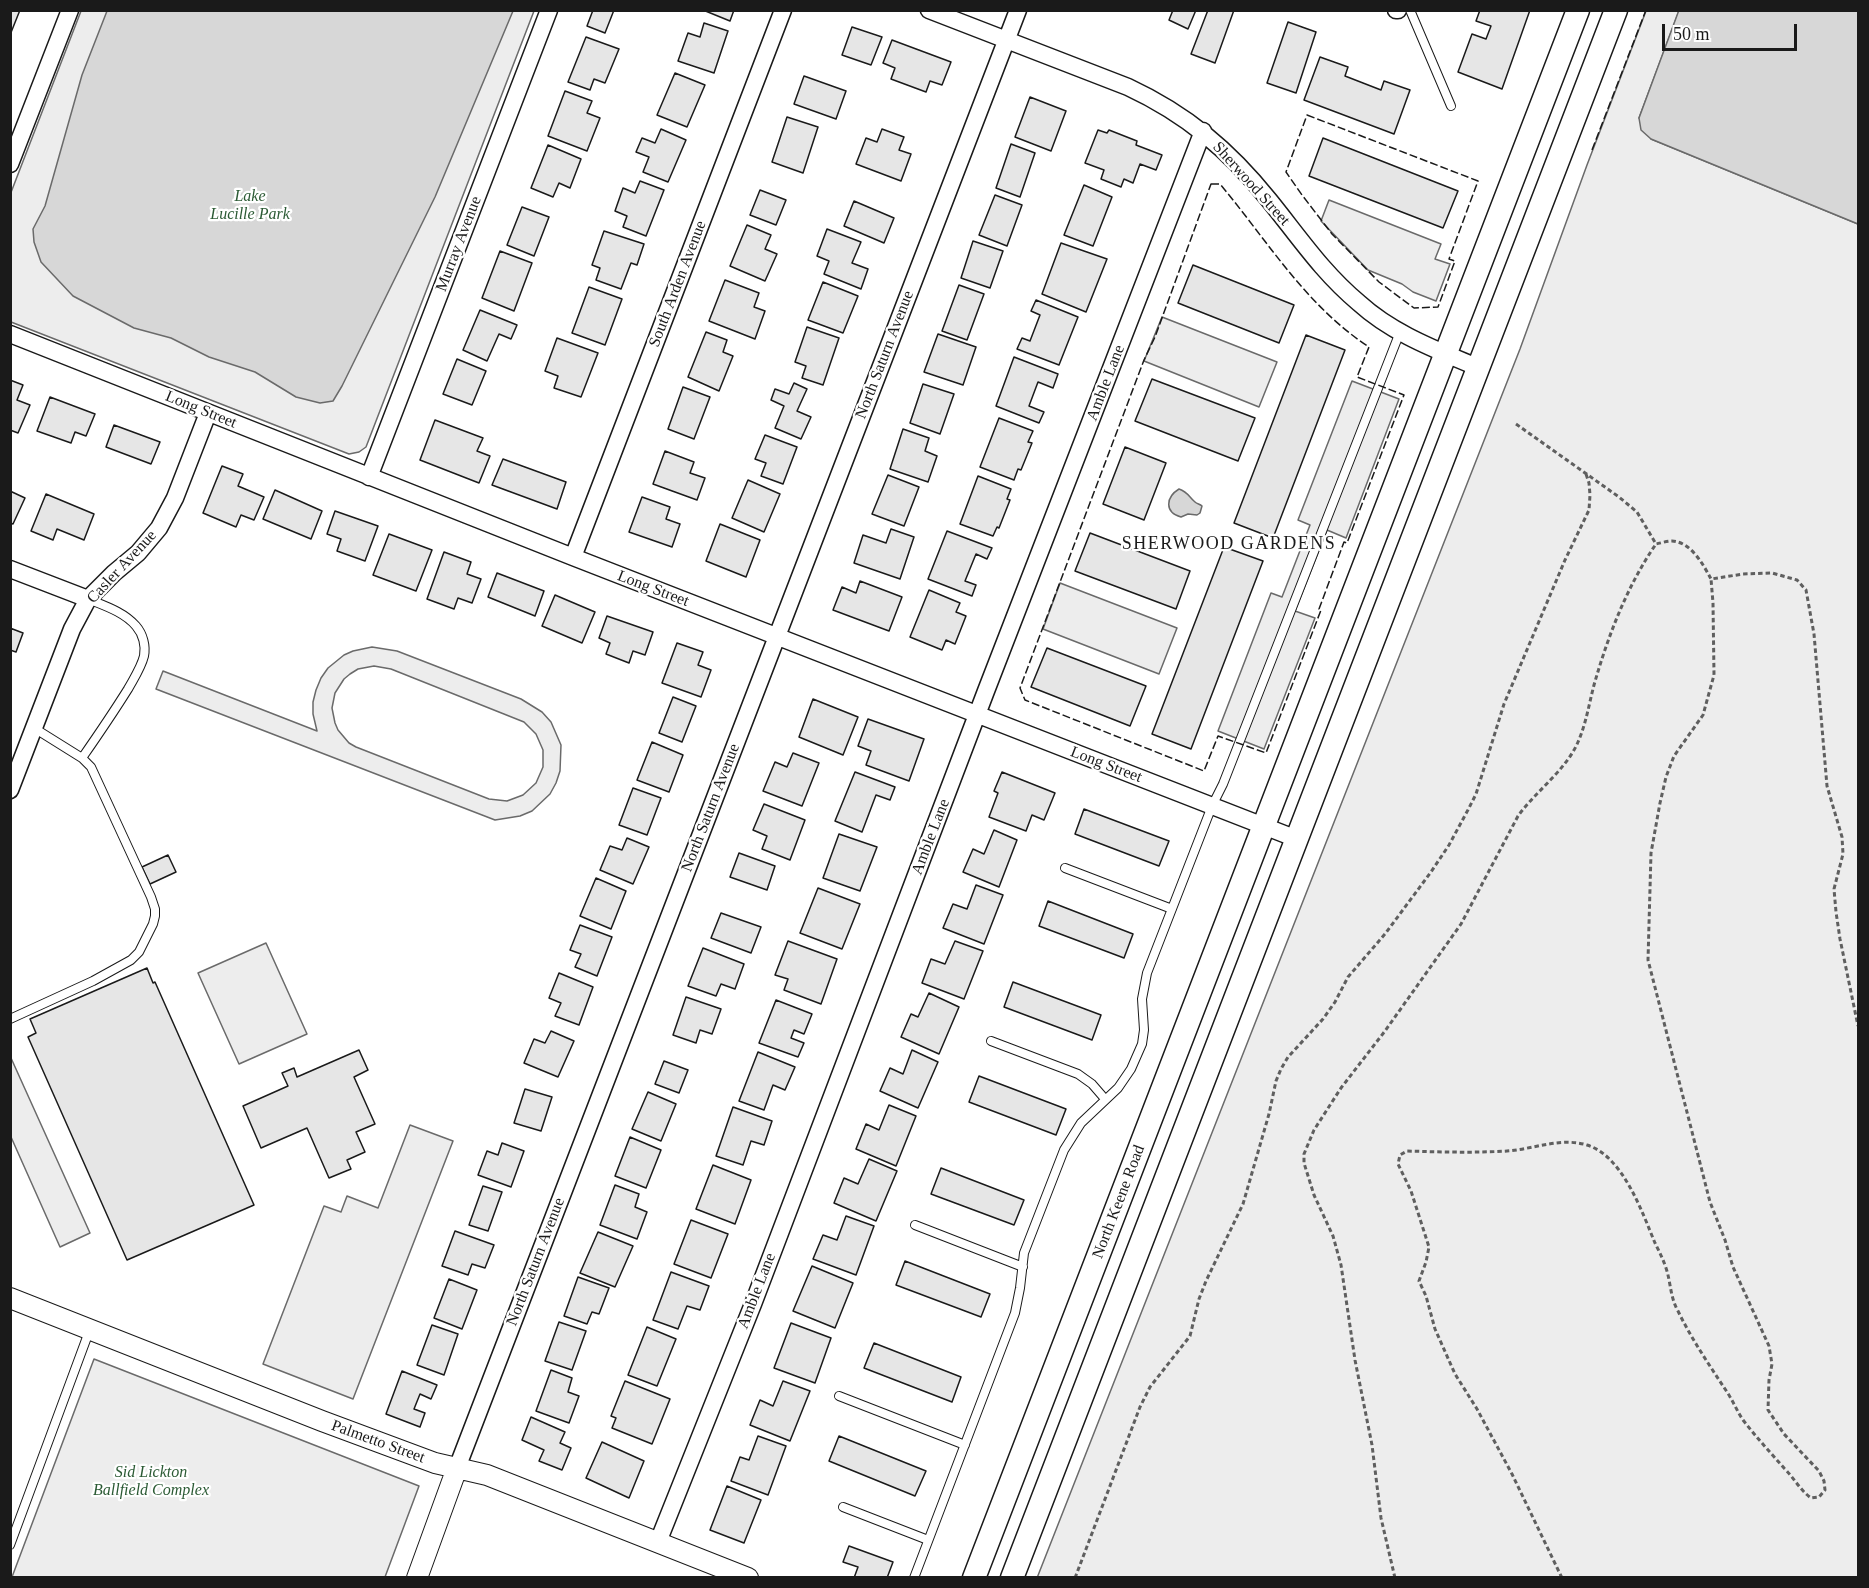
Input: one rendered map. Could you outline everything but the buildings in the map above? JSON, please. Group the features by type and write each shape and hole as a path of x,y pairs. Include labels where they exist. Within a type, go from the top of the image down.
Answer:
{"main road":[{"name":"North Keene Road","path":"974,1578 1578,10"},
{"path":"1012,1578 1616,10"}],"street":[{"path":"10,164 70,10"},
{"name":"Murray Avenue","path":"369,477 549,10"},
{"name":"South Arden Avenue","path":"573,557 783,10"},
{"name":"Sherwood Street","path":"929,10 1128,87 1178,113 1203,131 1234,159 1269,199 1327,274 1360,305 1421,344 1479,368"},
{"name":"North Saturn Avenue","path":"417,1578 457,1468 1018,10"},
{"name":"Amble Lane","path":"658,1542 753,1304 977,715 1203,131"},
{"name":"Long Street","path":"10,334 369,477 1297,839"},
{"name":"Casler Avenue","path":"10,790 72,629 88,599 138,553 159,528 176,498 208,413"},
{"path":"10,569 88,599"},
{"name":"Palmetto Street","path":"10,1298 322,1421 435,1463 487,1475 748,1578"}],"lane":[{"path":"1410,10 1451,106"},
{"path":"914,1578 1015,1313 1024,1253 1064,1150 1081,1123 1118,1088 1131,1070 1142,1044 1144,1030 1142,999 1147,973 1212,806 1224,784 1400,332"},
{"path":"82,758 141,666 144,654 144,642 136,626 112,609 88,599"},
{"path":"10,1019 93,981 131,960 139,952 155,916 151,897 91,768 82,758 34,728"},
{"path":"1065,868 1172,909"},
{"path":"991,1041 1078,1074 1092,1084 1106,1099"},
{"path":"915,1225 1023,1267"},
{"path":"10,1545 90,1329"},
{"path":"839,1396 965,1445"},
{"path":"843,1507 928,1540"}],"path":[{"path":"1516,424 1637,512 1656,544"},
{"path":"1075,1578 1140,1407 1150,1387 1190,1336 1203,1290 1243,1204 1269,1114 1275,1081 1288,1057 1323,1019 1348,977 1385,934 1431,872 1473,801 1504,704 1565,560 1589,510 1589,483 1586,474"},
{"path":"1395,1578 1382,1518 1372,1445 1355,1360 1341,1265 1333,1236 1314,1195 1304,1163 1304,1154 1314,1130 1341,1088 1385,1031 1461,924 1518,816 1529,801 1570,758 1584,724 1607,641 1636,576 1656,544 1672,541 1683,544 1695,555 1711,579 1714,675 1703,715 1674,756 1666,777 1651,853 1648,960 1710,1202 1733,1267 1768,1346 1772,1364 1768,1410 1784,1434 1819,1471 1825,1490 1819,1497 1811,1498 1805,1494 1743,1418 1692,1339 1676,1309 1666,1266 1626,1179 1602,1154 1590,1146 1562,1141 1528,1149 1504,1151 1407,1151 1400,1155 1398,1164 1411,1191 1429,1247 1419,1281 1426,1296 1435,1329 1455,1374 1512,1474 1562,1578"},
{"path":"1711,579 1743,574 1773,573 1797,580 1806,590 1816,654 1827,786 1842,837 1843,854 1834,889 1836,912 1858,1026"}],"shaded area":[{"path":"1679,10 1858,11 1858,224 1651,139 1641,130 1639,118"},
{"name":"Lake Lucille Park","path":"81,11 534,11 366,447 359,452 349,454 11,322 10,195"},
{"name":"Lake Lucille Park","path":"107,11 513,11 435,197 333,401 320,403 296,397 255,372 209,357 171,338 134,328 73,296 41,262 34,242 33,229 45,206 82,75"},
{"path":"1646,11 1679,11 1639,118 1651,139 1858,224 1858,1577 1037,1578 1520,349"},
{"path":"1329,200 1441,244 1435,259 1450,264 1436,301 1368,270 1321,221"},
{"path":"1162,317 1277,362 1259,407 1144,361"},
{"path":"1352,381 1399,399 1346,538 1327,530 1295,611 1315,618 1264,749 1218,731 1271,593 1282,597 1310,525 1298,520"},
{"path":"1179,489 1202,506 1200,513 1181,517 1172,512 1169,508 1169,500"},
{"path":"1060,583 1177,628 1159,674 1043,629"},
{"path":"372,647 397,651 521,699 542,712 551,722 561,745 560,771 550,794 532,811 520,816 495,820 156,689 163,671 317,731 313,702 321,678 328,668 353,651","holes":["374,666 391,669 524,722 536,734 543,750 543,767 536,783 523,795 507,801 489,799 349,743 335,723 332,708 335,693 344,679 358,669"]},
{"path":"266,943 307,1034 239,1064 198,973"},
{"path":"11,1058 90,1233 60,1247 11,1137"},
{"path":"410,1125 453,1141 353,1399 263,1364 324,1206 341,1212 347,1196 378,1208"},
{"name":"Sid Lickton Ballfield Complex","path":"94,1359 419,1486 385,1577 12,1577"}],"fence":[{"path":"1592,150 1646,10"},
{"path":"1307,115 1478,181 1449,259 1455,261 1438,307 1414,308 1379,282 1332,234 1286,172 1307,115"},
{"path":"1211,184 1220,184 1289,271 1326,312 1346,331 1369,347 1357,377 1404,395 1347,543 1344,542 1319,609 1321,610 1266,753 1218,736 1204,771 1025,700 1020,688 1144,360 1155,337 1211,184"}],"district":[{"name":"SHERWOOD GARDENS","path":"1229,544"}]}
